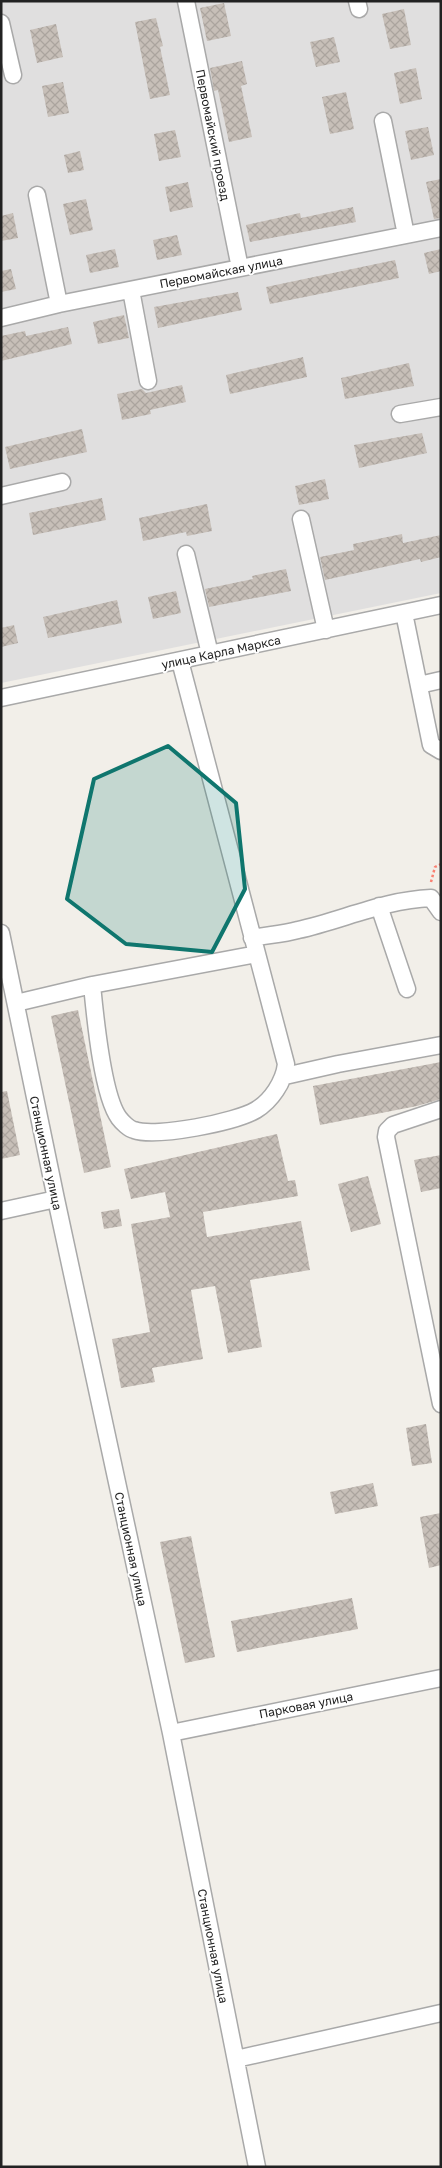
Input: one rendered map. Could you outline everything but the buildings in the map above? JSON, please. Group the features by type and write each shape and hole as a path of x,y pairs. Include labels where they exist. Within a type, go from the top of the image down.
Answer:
{"street":[{"name":"Первомайский проезд","path":"186,1 240,268"},
{"path":"1,23 13,75"},
{"path":"383,120 406,235"},
{"path":"37,195 60,304"},
{"name":"Первомайская улица","path":"1,318 60,304 441,228"},
{"path":"131,290 148,381"},
{"path":"400,414 441,407"},
{"path":"1,496 62,482"},
{"path":"301,519 326,630"},
{"path":"186,554 210,654"},
{"name":"улица Карла Маркса","path":"1,698 441,605"},
{"path":"404,613 432,745 441,751"},
{"path":"92,985 97,1031 110,1100 119,1118 132,1130 150,1133 187,1129 242,1117 258,1110 279,1086 285,1076 286,1064 180,661"},
{"path":"419,685 441,680"},
{"path":"16,1003 255,946 298,930 379,906 431,898 441,912"},
{"path":"379,906 406,989"},
{"name":"Станционная улица","path":"1,933 170,1733 257,2167"},
{"path":"285,1076 441,1045"},
{"path":"441,1109 393,1125 387,1131 386,1137 441,1404"},
{"path":"1,1211 56,1199"},
{"name":"Парковая улица","path":"170,1733 441,1678"},
{"path":"236,2060 441,2013"}],"path":[{"path":"431,898 432,875 435,867 441,864"}],"highlighted area":[{"path":"168,746 236,803 245,889 212,952 126,944 67,899 94,779"}],"shaded area":[{"path":"1,1 441,1 441,593 1,683"}]}
